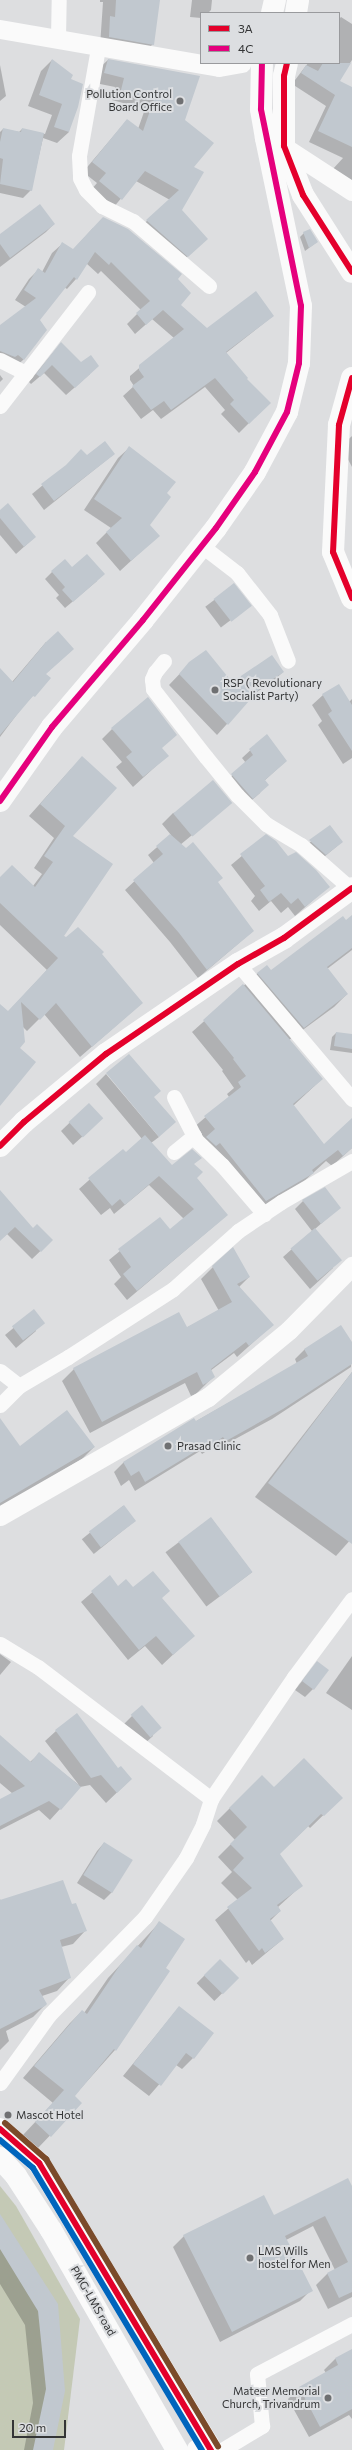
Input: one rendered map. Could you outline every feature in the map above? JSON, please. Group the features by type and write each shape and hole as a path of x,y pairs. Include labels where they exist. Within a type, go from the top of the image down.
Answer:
{"main road":[{"path":"272,12 274,0"},
{"path":"296,12 298,0"},
{"path":"262,64 261,109 275,142 303,195 352,272"},
{"path":"0,801 52,727 144,620 202,546 255,472 287,412 299,363 301,306 275,142 287,64"},
{"path":"352,378 339,425 333,552 352,598"},
{"path":"0,1146 24,1122 106,1054 238,964 284,938 352,888"},
{"path":"0,2129 39,2163 210,2448"},
{"name":"PMG-LMS road","path":"0,2158 16,2176 51,2230 177,2450"}],"street":[{"path":"58,39 59,0"},
{"path":"0,29 58,39 98,48 219,67 236,64"},
{"path":"98,48 79,156 80,178 86,190 102,206 132,221 209,286"},
{"path":"275,142 352,191"},
{"path":"0,406 88,292"},
{"path":"0,360 26,373"},
{"path":"202,546 237,573 270,615 288,661"},
{"path":"164,660 152,679 153,689 237,795 266,824 301,845 352,888"},
{"path":"238,964 352,1099"},
{"path":"174,1097 194,1136 264,1214"},
{"path":"174,1152 194,1136"},
{"path":"0,1405 19,1386 68,1357 173,1289 238,1231 352,1161"},
{"path":"0,1516 208,1397 289,1330 352,1266"},
{"path":"0,1371 19,1386"},
{"path":"0,2083 49,2016 145,1917 186,1858 203,1824 211,1799 294,1677 352,1599"},
{"path":"0,1644 38,1666 211,1799"},
{"path":"210,2448 262,2426 257,2374 352,2324"}],"green space":[{"path":"0,2186 16,2206 80,2319 64,2450 0,2450"}],"building":[{"path":"116,0 160,0 154,45 109,37 110,16 115,17"},
{"path":"52,59 73,75 71,79 83,84 78,107 69,132 54,127 62,104 39,95"},
{"path":"108,59 200,76 185,120 214,143 194,167 204,172 182,210 208,239 188,257 146,220 179,190 145,171 122,200 99,181 106,173 92,162 127,119 143,131 154,99 121,90 124,78 104,73"},
{"path":"351,63 340,81 352,87 352,147 318,131 335,95 301,73 306,65 318,71 322,64"},
{"path":"3,128 21,132 22,128 44,133 32,191 0,184 3,159 0,158 0,142"},
{"path":"40,204 55,224 10,258 0,244 0,234"},
{"path":"103,217 128,229 182,274 178,279 191,293 181,305 207,328 256,291 274,316 226,352 248,378 247,379 271,403 249,424 230,404 234,400 215,378 171,410 164,401 151,410 132,386 144,377 139,370 139,365 184,329 163,310 146,325 136,313 150,301 111,262 109,265 95,252 77,280 74,277 40,320 47,330 24,360 18,355 15,357 0,351 0,325 36,298 24,290 38,268 45,273 62,242 73,249"},
{"path":"310,229 318,242 309,248 303,232"},
{"path":"61,342 81,362 91,355 99,366 75,388 52,365 40,377 36,374"},
{"path":"105,441 115,454 54,501 41,484 66,465 81,449 87,455"},
{"path":"129,446 176,482 167,493 171,497 150,525 160,536 131,561 106,532 122,518 94,499"},
{"path":"8,503 36,537 24,547 0,518 0,510"},
{"path":"87,554 105,574 73,602 62,590 65,587 51,571 65,559 72,567"},
{"path":"234,583 252,606 231,622 214,599"},
{"path":"58,631 74,649 46,674 51,678 35,697 33,696 0,735 0,668 13,682 46,642"},
{"name":"RSP ( Revolutionary Socialist Party)","path":"206,650 232,682 272,655 284,672 262,686 228,725 179,674 189,662"},
{"path":"339,684 352,705 352,751 328,714 332,711 322,694"},
{"path":"148,697 177,735 162,748 169,756 143,777 126,757 132,752 111,728"},
{"path":"267,734 287,761 265,780 269,785 253,799 231,774 253,755 249,749"},
{"path":"82,756 117,788 73,836 113,864 64,936 66,937 78,927 104,952 102,954 143,1003 92,1047 56,1003 40,1020 21,1002 25,1042 20,1048 36,1062 0,1106 0,1004 8,1011 58,958 0,903 0,877 12,865 35,887 53,862 44,856 65,826 40,804"},
{"path":"213,780 232,803 192,836 173,813"},
{"path":"330,825 343,842 326,855 309,840"},
{"path":"170,834 186,848 193,842 223,878 218,882 254,931 207,970 179,933 133,880 163,854 156,846"},
{"path":"266,834 276,841 288,856 296,852 316,870 330,887 305,907 298,898 291,904 281,893 269,902 260,890 265,886 240,854"},
{"path":"352,915 352,948 327,967 348,994 304,1028 257,973 267,965 271,970 343,916 346,920"},
{"path":"243,984 323,1079 293,1104 324,1144 352,1118 352,1148 343,1156 338,1150 312,1170 314,1173 266,1201 220,1143 216,1146 206,1137 215,1129 204,1116 241,1087 238,1082 246,1076 233,1059 234,1058 203,1020"},
{"path":"336,1032 352,1034 352,1049 334,1046"},
{"path":"129,1054 161,1091 154,1097 176,1122 159,1137 106,1073"},
{"path":"89,1103 103,1118 83,1137 69,1122"},
{"path":"145,1135 172,1165 192,1149 202,1158 194,1164 203,1172 197,1178 228,1215 137,1291 123,1274 131,1267 118,1249 160,1217 170,1229 194,1209 159,1176 125,1205 120,1199 112,1206 88,1178 123,1149 126,1152"},
{"path":"325,1187 341,1208 321,1224 302,1200"},
{"path":"0,1190 33,1228 37,1224 53,1240 41,1252 15,1227 0,1241"},
{"path":"315,1228 342,1260 317,1281 290,1249"},
{"path":"233,1247 250,1277 237,1284 274,1325 249,1346 246,1342 211,1369 215,1377 203,1385 197,1372 102,1422 73,1368 179,1312 187,1327 232,1302 212,1266"},
{"path":"34,1309 45,1323 23,1340 12,1326"},
{"path":"341,1325 352,1342 352,1364 283,1409 226,1441 223,1437 212,1445 211,1442 145,1482 139,1471 131,1476 123,1462 194,1418 196,1421 308,1356 304,1349"},
{"path":"352,1372 352,1544 268,1483"},
{"path":"67,1410 95,1447 0,1503 0,1418 20,1446"},
{"path":"124,1505 136,1521 101,1547 89,1531"},
{"path":"211,1517 253,1572 220,1597 178,1542"},
{"path":"153,1571 170,1591 162,1598 195,1636 173,1655 156,1636 139,1650 91,1591 110,1575 118,1586 126,1579 133,1587"},
{"path":"317,1661 329,1670 314,1690 302,1681"},
{"path":"142,1705 162,1728 150,1737 131,1715"},
{"path":"77,1713 118,1768 121,1766 132,1779 117,1793 101,1775 91,1778 55,1730"},
{"path":"0,1735 31,1762 39,1752 81,1787 61,1810 49,1801 0,1826 0,1799 25,1786 0,1764"},
{"path":"304,1758 343,1798 324,1816 321,1814 280,1854 303,1886 277,1905 281,1911 270,1919 284,1939 265,1953 262,1948 259,1951 227,1907 252,1888 233,1870 244,1858 230,1844 247,1827 229,1808 262,1775 274,1787"},
{"path":"104,1842 133,1860 112,1893 83,1875"},
{"path":"63,1880 72,1904 76,1903 87,1931 60,1940 71,1978 39,1990 47,2004 45,2006 0,2029 0,1900"},
{"path":"159,1921 185,1939 166,1968 170,1971 116,2051 114,2049 75,2096 82,2103 51,2137 35,2122 64,2090 34,2066 82,2010 87,2014 120,1965 137,1945 141,1948"},
{"path":"220,1959 239,1978 223,1994 204,1975"},
{"path":"179,2006 214,2033 194,2059 186,2053 161,2086 133,2064"},
{"path":"348,2178 352,2186 352,2292 339,2298 327,2273 348,2262 325,2216 285,2236 313,2291 232,2332 183,2235 264,2195 274,2215"},
{"path":"0,2214 58,2304 65,2391 53,2450 33,2450 46,2389 38,2311 0,2249"},
{"name":"Mateer Memorial Church, Trivandrum","path":"352,2349 352,2409 320,2427 299,2387 338,2365 335,2358"}],"transit line":[{"name":"4C","path":"0,801 52,727 143,620 216,528 255,472 287,412 299,363 301,306 261,109 262,64"},
{"name":"3A","path":"287,64 284,76 284,146 303,195 352,272"},
{"name":"3A","path":"352,378 339,425 333,552 352,598"},
{"name":"3A","path":"0,1146 24,1122 106,1054 238,964 284,938 352,888"},
{"path":"5,2123 46,2159 218,2446"},
{"name":"3A","path":"0,2129 39,2163 211,2450"},
{"path":"0,2140 33,2168 202,2450"}],"place":[{"name":"Pollution Control Board Office","path":"180,101"},
{"name":"RSP ( Revolutionary Socialist Party)","path":"215,690"},
{"name":"Prasad Clinic","path":"168,1446"},
{"name":"Mascot Hotel","path":"8,2115"},
{"name":"LMS Wills hostel for Men","path":"250,2258"},
{"name":"Mateer Memorial Church, Trivandrum","path":"328,2398"}]}
